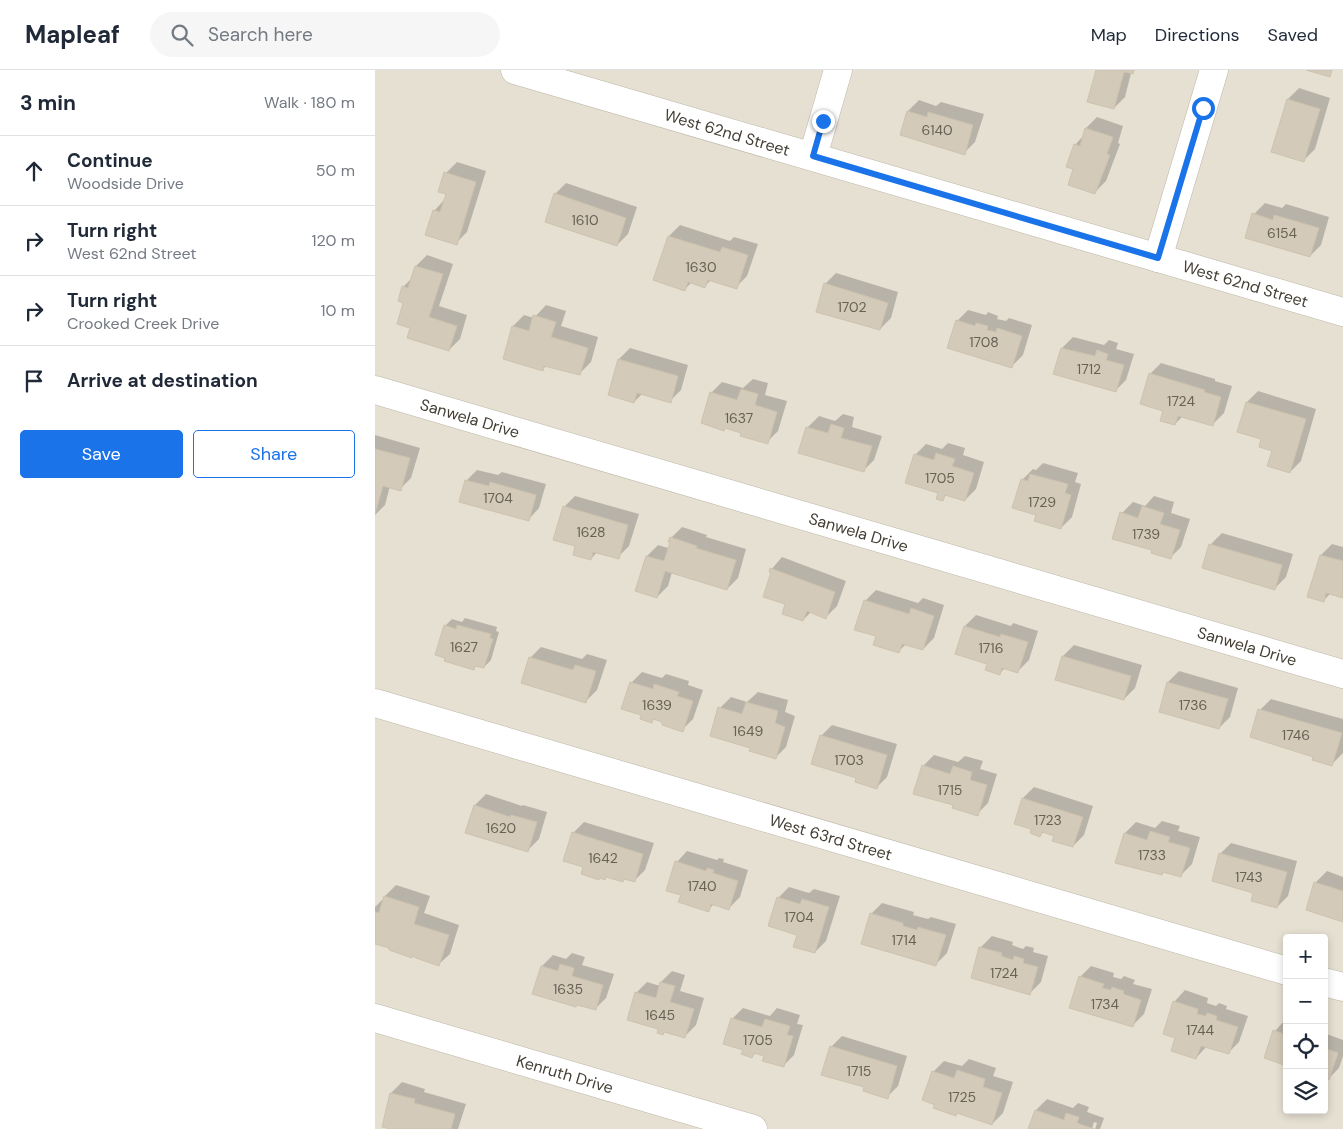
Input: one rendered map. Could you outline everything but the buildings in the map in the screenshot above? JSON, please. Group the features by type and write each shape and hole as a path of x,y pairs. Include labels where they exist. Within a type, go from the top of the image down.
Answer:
{"street":[{"name":"West 62nd Street","path":"515,70 1343,312"},
{"path":"813,156 838,70"},
{"path":"1158,258 1214,70"},
{"name":"Sanwela Drive","path":"375,390 1343,674"},
{"name":"West 63rd Street","path":"375,703 1283,970"},
{"path":"1328,983 1343,987"},
{"name":"Kenruth Drive","path":"375,1018 753,1129"}],"shaded area":[{"path":"375,70 1343,70 1343,1129 375,1129"}],"route":[{"path":"823,121 813,156 1158,258 1203,108"}]}
